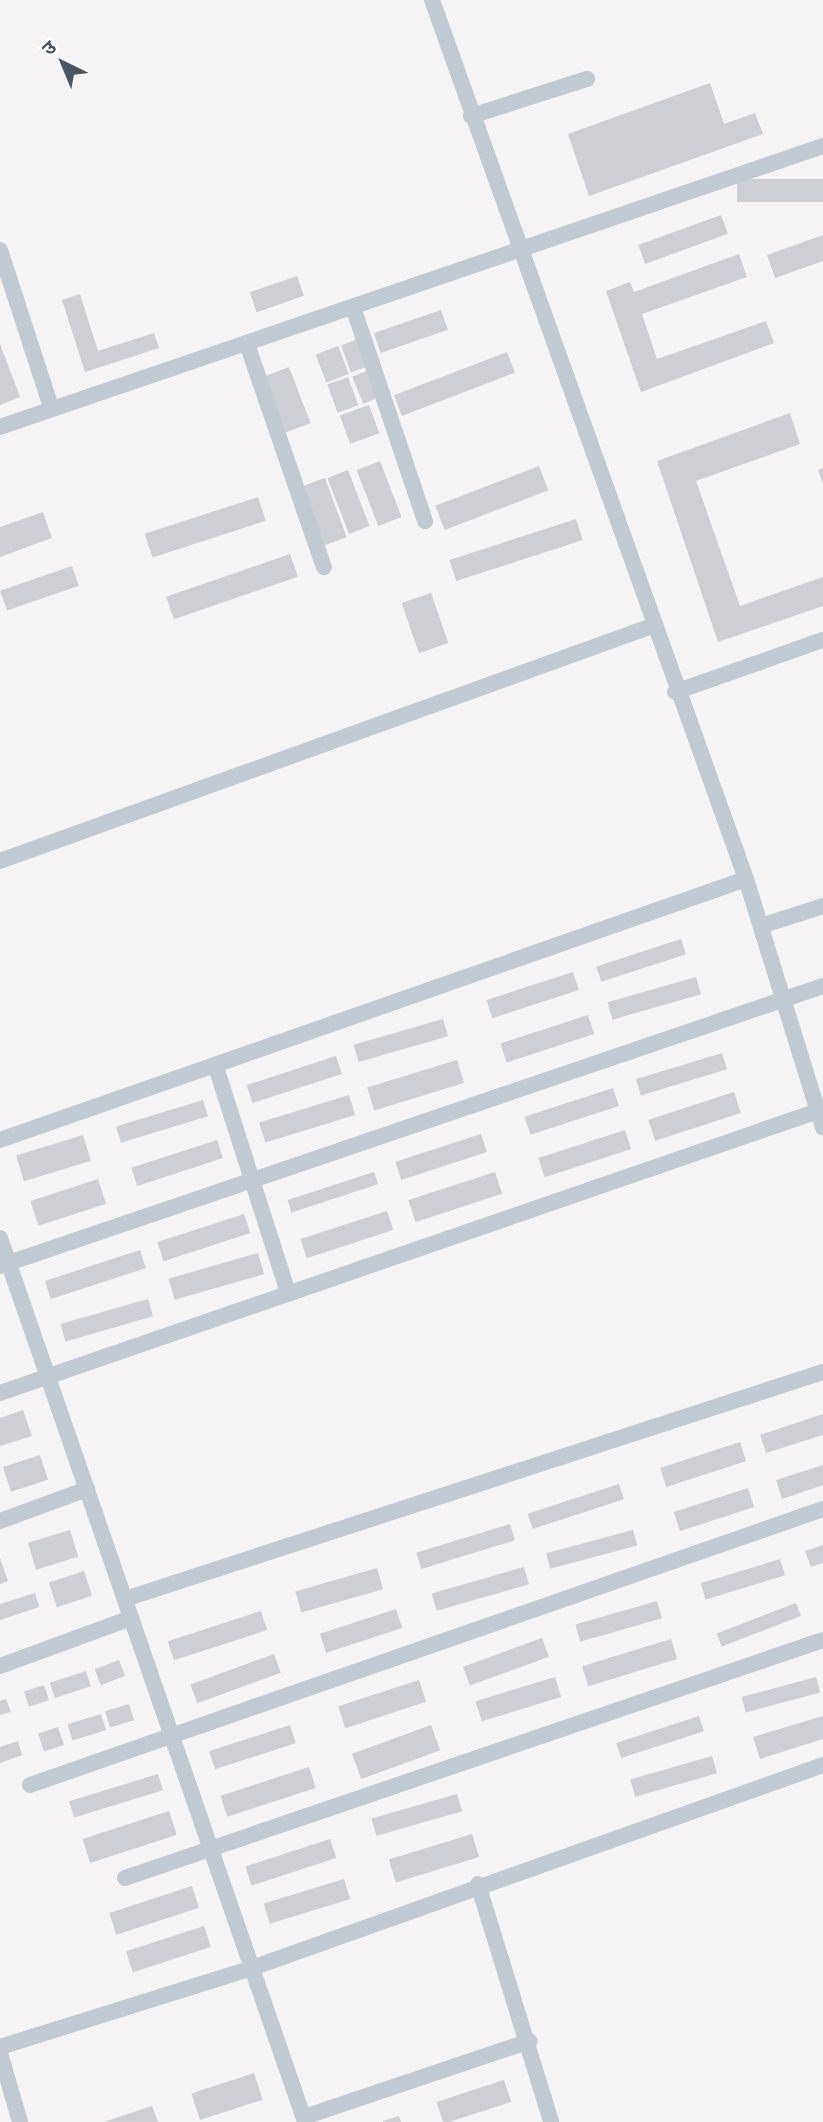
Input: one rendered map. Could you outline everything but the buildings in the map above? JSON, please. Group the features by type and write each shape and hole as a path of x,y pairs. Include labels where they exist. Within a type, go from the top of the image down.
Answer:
{"street":[{"path":"0,1393 288,1293 820,1119 780,999 746,879 675,692 432,0"},
{"path":"471,116 587,79"},
{"path":"0,427 51,407 247,344 517,248 823,145"},
{"path":"0,250 51,407"},
{"path":"353,307 425,521"},
{"path":"247,344 324,567"},
{"path":"0,861 652,626"},
{"path":"675,692 823,640"},
{"path":"0,1140 216,1067 746,879"},
{"path":"761,926 823,906"},
{"path":"4,1265 823,986"},
{"path":"216,1067 288,1293"},
{"path":"0,1237 4,1265 48,1377 304,2120 530,2041"},
{"path":"125,1599 823,1372"},
{"path":"0,1521 87,1489"},
{"path":"30,1785 823,1509"},
{"path":"0,1666 131,1618"},
{"path":"125,1878 823,1640"},
{"path":"20,2122 6,2102 0,2050 252,1968 478,1884 823,1765"},
{"path":"478,1884 530,2041 551,2122"}]}
